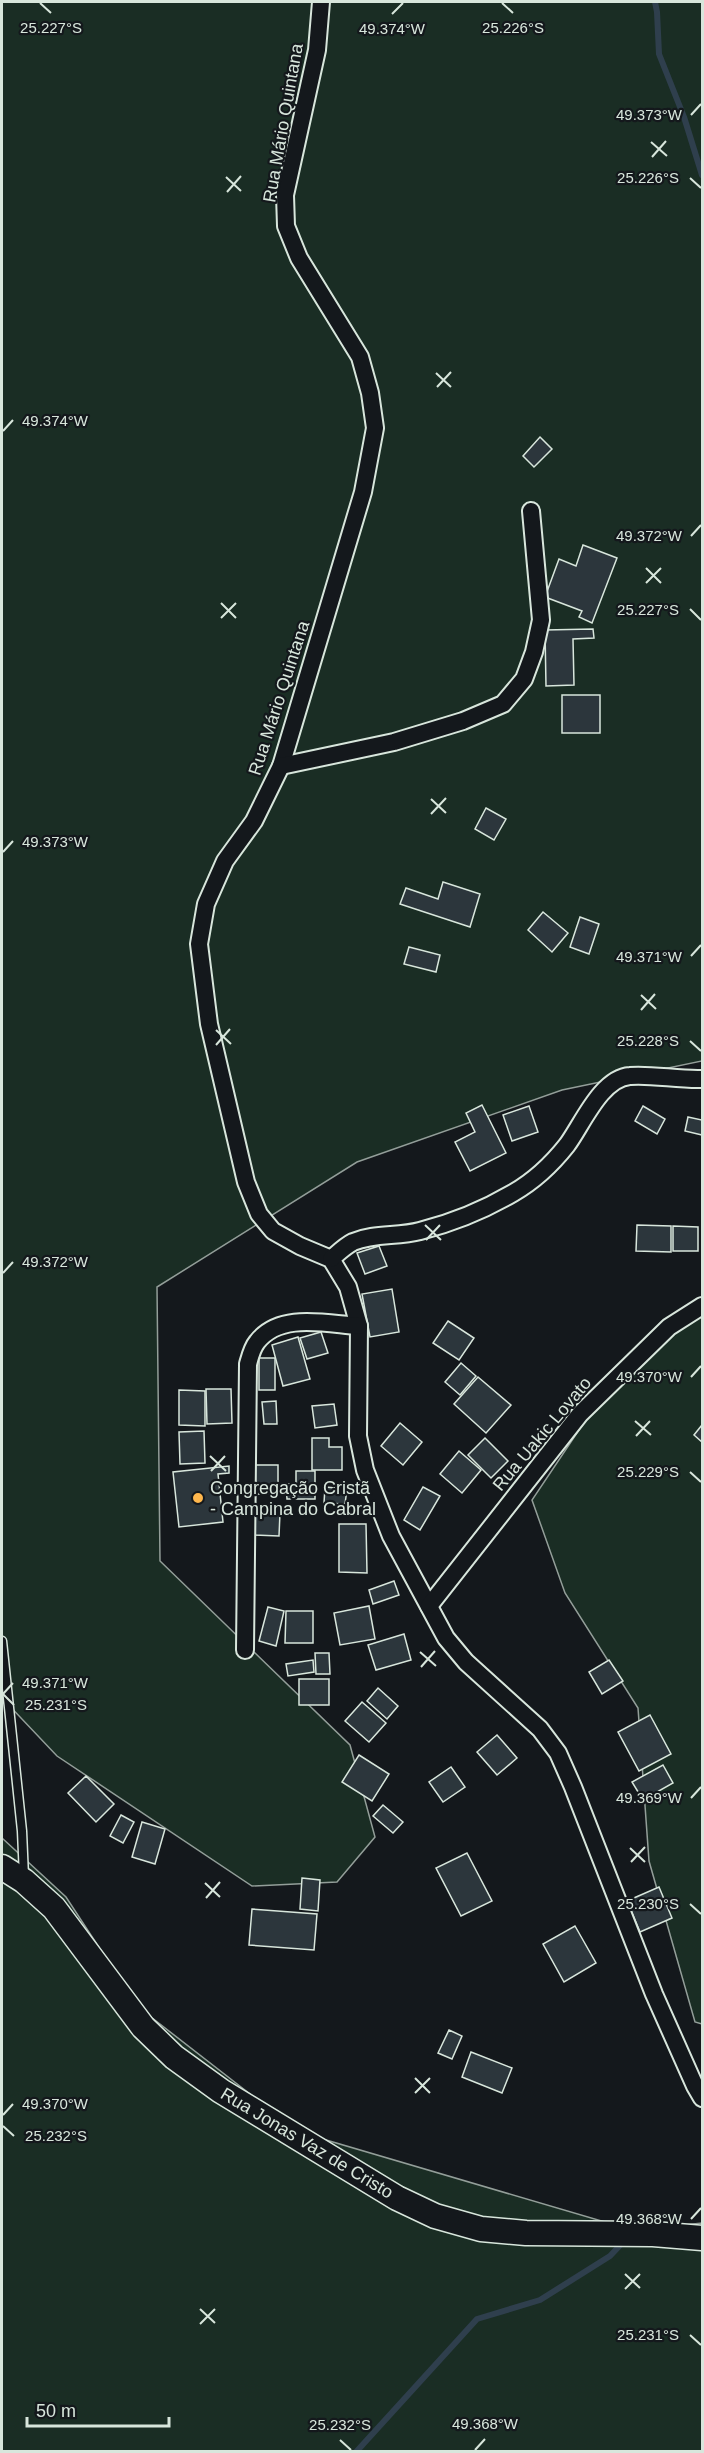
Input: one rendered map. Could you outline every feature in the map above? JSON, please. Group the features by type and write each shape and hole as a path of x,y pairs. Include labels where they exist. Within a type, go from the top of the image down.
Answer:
{"street":[{"name":"Rua Mário Quintana","path":"321,2 317,50 285,195 286,226 299,258 360,357 370,393 375,428 363,492 281,766 254,820 225,861 206,903 199,944 209,1024 246,1182 259,1214 273,1231 331,1259"},
{"path":"281,766 394,742 463,721 503,704 524,679 534,652 541,620 531,511"},
{"path":"702,1079 679,1080 628,1076 614,1082 600,1094 567,1145 547,1167 513,1193 456,1220 418,1232 368,1237 351,1243 331,1259 348,1287 359,1326 358,1436 365,1470 391,1536 446,1638 466,1662 540,1729 558,1753 654,1994 694,2086 702,2098"},
{"name":"Rua Uakic Lovato","path":"429,1606 580,1414 669,1326 702,1306"},
{"path":"245,1650 248,1364 256,1343 270,1330 291,1322 359,1326"},
{"name":"Rua Jonas Vaz de Cristo","path":"2,1867 24,1881 54,1908 143,2027 174,2057 221,2091 397,2198 435,2216 481,2229 526,2234 653,2234 702,2238"}],"lane":[{"path":"2,1641 22,1831 24,1881"}],"green space":[{"path":"2,2 702,2 702,1061 562,1090 357,1162 157,1287 160,1561 350,1745 375,1837 337,1882 252,1886 57,1756 2,1698"},
{"path":"702,1309 702,2024 695,2022 649,1861 638,1708 565,1593 532,1500 597,1403"},
{"path":"2,1838 66,1897 138,2007 299,2132 632,2230 702,2223 702,2451 2,2451"}],"building":[{"path":"540,437 552,449 534,467 523,456"},
{"path":"583,545 617,558 592,623 579,617 582,611 545,597 559,559 576,566"},
{"path":"593,629 594,638 573,639 574,685 546,686 545,630"},
{"path":"562,695 600,695 600,733 562,733"},
{"path":"486,808 506,819 494,840 475,829"},
{"path":"443,882 480,894 470,927 400,904 406,888 438,899"},
{"path":"543,912 568,933 552,952 528,930"},
{"path":"580,917 599,924 589,954 570,947"},
{"path":"409,947 440,955 436,972 404,964"},
{"path":"482,1105 506,1153 470,1171 455,1142 475,1132 466,1113"},
{"path":"529,1106 538,1132 512,1141 503,1115"},
{"path":"643,1106 665,1119 657,1134 635,1121"},
{"path":"688,1117 702,1120 702,1135 685,1131"},
{"path":"637,1225 671,1226 671,1252 636,1251"},
{"path":"673,1226 698,1227 698,1251 673,1251"},
{"path":"379,1246 387,1266 365,1274 357,1253"},
{"path":"392,1289 399,1332 370,1337 362,1294"},
{"path":"448,1321 474,1338 459,1360 433,1343"},
{"path":"321,1332 328,1353 307,1359 300,1338"},
{"path":"298,1337 310,1379 283,1386 272,1345"},
{"path":"259,1358 275,1358 275,1390 259,1390"},
{"path":"461,1363 476,1376 460,1395 445,1382"},
{"path":"478,1377 511,1405 486,1433 454,1404"},
{"path":"206,1389 231,1389 232,1423 207,1424"},
{"path":"179,1390 205,1391 205,1426 179,1425"},
{"path":"276,1401 277,1424 264,1424 262,1402"},
{"path":"334,1404 337,1425 315,1428 312,1406"},
{"path":"400,1423 422,1442 403,1465 381,1446"},
{"path":"702,1425 702,1442 694,1435"},
{"path":"204,1431 205,1463 180,1464 179,1432"},
{"path":"312,1438 329,1438 329,1447 342,1447 342,1470 312,1470"},
{"path":"485,1438 508,1461 491,1478 468,1455"},
{"path":"459,1451 481,1470 462,1493 440,1474"},
{"path":"255,1465 278,1465 278,1494 255,1494"},
{"name":"Congregação Cristã - Campina do Cabral","path":"229,1466 229,1473 218,1474 223,1522 179,1527 173,1472"},
{"path":"296,1471 315,1471 315,1499 287,1499 286,1484 296,1484"},
{"path":"325,1487 347,1489 345,1504 324,1503"},
{"path":"423,1487 440,1496 420,1530 404,1520"},
{"path":"255,1512 280,1513 279,1536 254,1535"},
{"path":"339,1524 366,1524 367,1573 339,1572"},
{"path":"394,1581 399,1595 373,1604 369,1590"},
{"path":"369,1606 375,1639 340,1645 334,1613"},
{"path":"268,1607 284,1611 276,1646 259,1641"},
{"path":"286,1611 313,1611 313,1643 285,1643"},
{"path":"404,1634 411,1660 376,1670 368,1645"},
{"path":"315,1653 329,1653 330,1674 316,1674"},
{"path":"313,1660 314,1672 288,1676 286,1664"},
{"path":"609,1660 623,1681 602,1694 589,1672"},
{"path":"299,1679 329,1679 329,1705 299,1705"},
{"path":"378,1688 398,1706 387,1719 367,1701"},
{"path":"362,1702 386,1723 369,1742 345,1721"},
{"path":"650,1715 671,1754 639,1771 618,1732"},
{"path":"497,1735 517,1758 497,1775 477,1752"},
{"path":"359,1755 389,1774 372,1801 342,1782"},
{"path":"663,1765 673,1783 643,1800 632,1782"},
{"path":"451,1767 465,1787 443,1802 429,1782"},
{"path":"86,1776 114,1804 96,1822 68,1793"},
{"path":"383,1805 403,1822 393,1833 373,1816"},
{"path":"121,1815 134,1822 123,1843 110,1836"},
{"path":"142,1822 165,1829 155,1864 132,1857"},
{"path":"467,1853 492,1901 461,1916 436,1868"},
{"path":"302,1878 320,1880 318,1911 300,1909"},
{"path":"659,1887 672,1918 640,1932 627,1901"},
{"path":"252,1909 317,1914 314,1950 249,1945"},
{"path":"575,1926 596,1963 564,1982 543,1944"},
{"path":"449,2030 462,2036 452,2059 438,2053"},
{"path":"471,2052 512,2068 502,2093 462,2077"}],"waterway":[{"path":"655,2 659,54 684,117 702,175"},
{"path":"356,2452 477,2319 540,2300 610,2256 625,2240"}],"place":[{"name":"Congregação Cristã - Campina do Cabral","path":"198,1498"}]}
